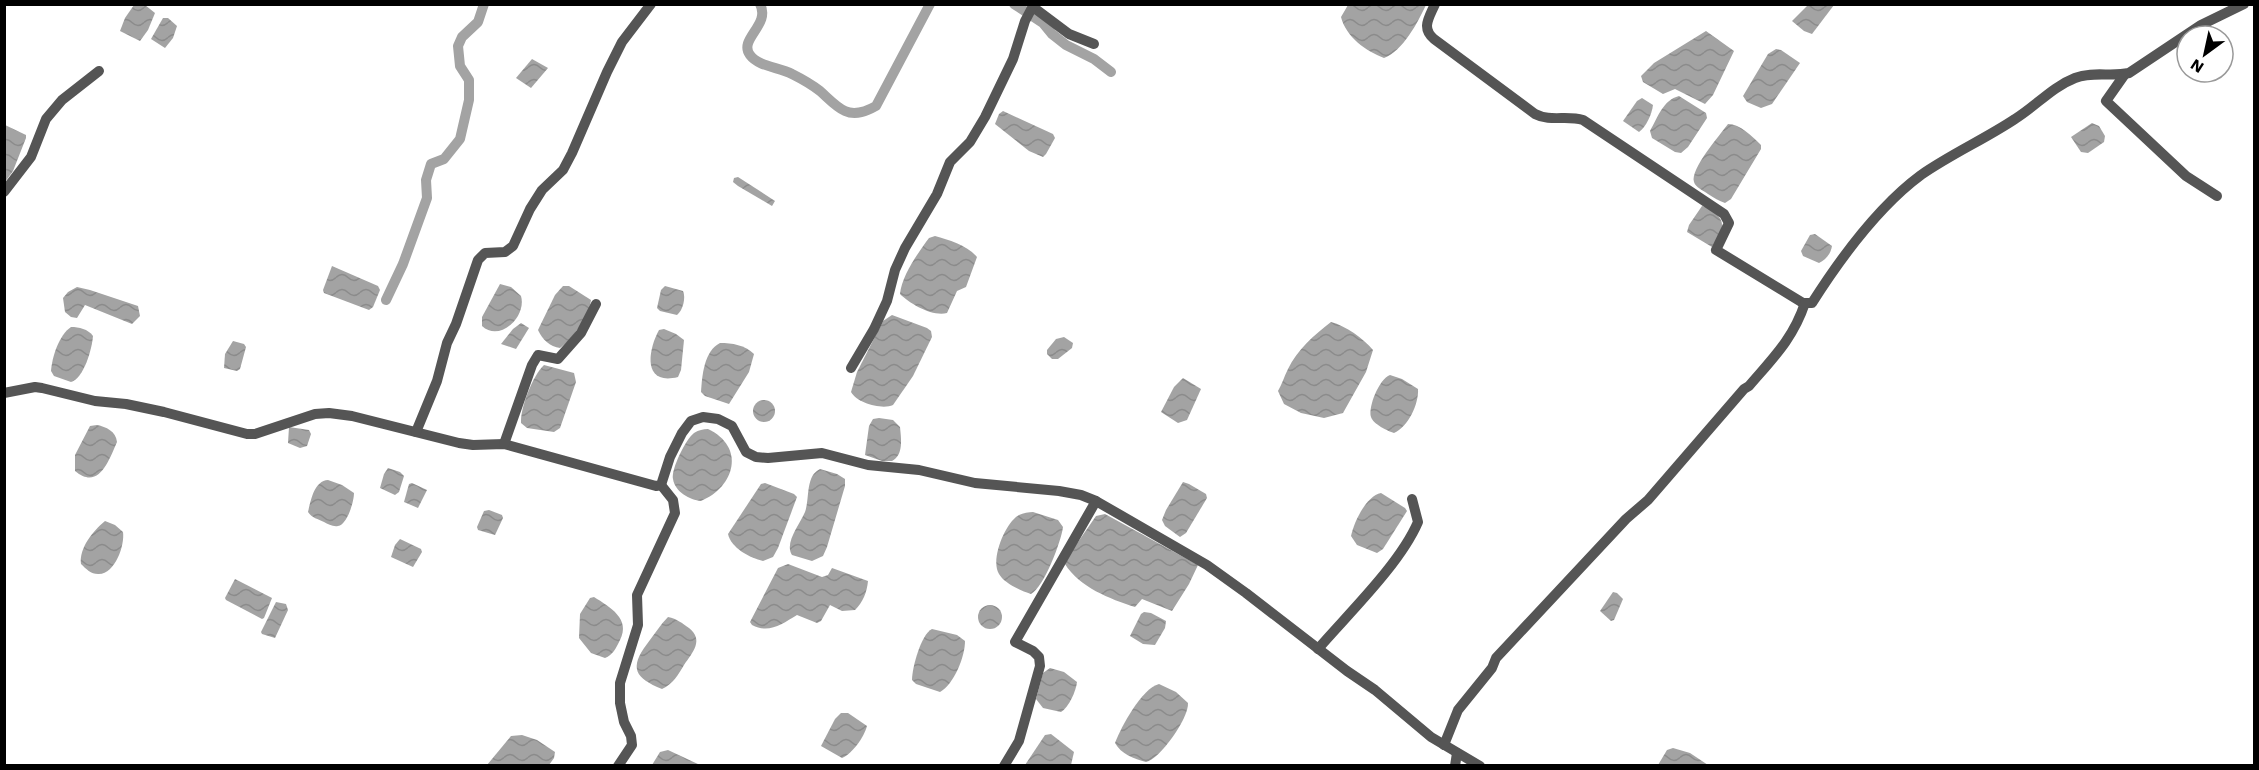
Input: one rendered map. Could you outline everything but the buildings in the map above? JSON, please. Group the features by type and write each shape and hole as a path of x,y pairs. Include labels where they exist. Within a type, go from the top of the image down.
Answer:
{"street":[{"path":"416,432 437,381 447,343 478,260 485,253 505,252 513,246 530,209 542,190 563,170 622,42 651,4"},
{"path":"1435,4 1426,27 1427,33 1535,114 1544,118 1573,117 1583,120 1724,214 1729,223 1716,250 1806,303 1812,303 1824,283 1871,224 1901,192 1921,175 2017,118 2046,94 2073,78 2087,74 2124,74 2149,61 2171,43 2201,25 2244,4"},
{"path":"851,368 874,329 887,301 895,270 904,248 937,194 950,162 970,142 985,117 1013,59 1025,21 1033,7 1069,34 1094,44"},
{"path":"4,192 31,157 46,119 62,100 99,72"},
{"path":"2124,74 2106,101 2186,176 2217,196"},
{"path":"1444,745 1458,710 1492,668 1496,658 1619,527 1648,500 1744,389 1775,357 1794,331 1806,303"},
{"path":"504,444 532,365 538,356 558,359 580,333 596,304"},
{"path":"4,393 42,387 95,401 126,404 165,412 247,434 264,431 315,414 352,416 473,445 504,444 646,485 661,485"},
{"path":"661,485 670,457 682,433 691,421 703,417 718,419 732,426 746,452 756,457 822,453 868,465 919,470 975,483 1081,495 1096,501 1207,565 1375,690 1431,737 1480,765"},
{"path":"618,765 632,744 620,703 620,683 638,625 637,595 675,513 673,500 661,485"},
{"path":"1318,649 1389,567 1408,539 1418,522 1412,500"},
{"path":"1004,765 1020,741 1040,666 1039,657 1033,651 1015,642 1096,501"},
{"path":"1455,765 1457,753"}],"water":[{"path":"134,5 145,5 155,13 148,30 140,41 120,31"},
{"path":"1348,5 1426,5 1404,43 1384,58 1364,47 1347,31 1341,17"},
{"path":"1808,5 1834,5 1812,34 1804,31 1792,21"},
{"path":"163,18 168,18 177,26 173,38 165,48 151,39"},
{"path":"1706,31 1734,51 1713,95 1705,104 1675,89 1663,94 1643,82 1641,76 1654,63"},
{"path":"1776,49 1800,63 1772,104 1761,108 1747,102 1743,96 1768,54"},
{"path":"532,59 548,68 531,88 516,78"},
{"path":"1679,96 1706,113 1707,118 1688,147 1681,153 1675,152 1652,138 1650,131 1665,105"},
{"path":"1642,98 1653,105 1648,120 1639,132 1623,121 1637,101"},
{"path":"1003,111 1053,134 1055,138 1043,157 1029,151 995,124 999,114"},
{"path":"2092,123 2099,126 2105,136 2104,142 2088,153 2081,152 2071,137"},
{"path":"1728,124 1746,131 1761,145 1761,149 1731,199 1725,203 1698,187 1694,182 1694,176 1701,161"},
{"path":"5,125 26,135 26,138 13,171 5,182"},
{"path":"738,177 775,201 772,206 733,182 734,178"},
{"path":"1702,206 1712,210 1719,217 1722,225 1720,234 1712,247 1687,232"},
{"path":"1815,234 1832,246 1828,256 1819,263 1803,256 1801,251 1810,235"},
{"path":"935,236 963,246 977,257 966,287 957,291 947,313 941,314 922,309 900,294 911,264 929,238"},
{"path":"332,266 378,286 380,290 373,307 369,310 324,293 323,290"},
{"path":"500,284 511,287 521,296 522,304 516,319 510,325 497,331 489,330 482,326 482,317"},
{"path":"563,286 569,286 591,300 580,326 560,348 547,342 538,330 555,295"},
{"path":"665,286 683,291 683,304 677,315 660,311 657,308 661,290"},
{"path":"77,287 138,306 140,316 132,324 85,305 77,318 71,317 65,312 63,298"},
{"path":"892,315 927,328 931,331 932,337 913,376 893,405 883,407 864,402 851,392 857,372 883,321"},
{"path":"1331,322 1354,333 1373,350 1366,372 1343,413 1324,418 1301,413 1284,404 1278,391 1296,355"},
{"path":"521,323 529,328 516,349 501,344 513,329"},
{"path":"71,327 83,329 93,336 83,369 80,375 71,382 54,376 51,371 57,347 63,335"},
{"path":"664,329 684,340 681,370 678,377 666,378 658,376 653,371 652,347 659,330"},
{"path":"1064,337 1073,343 1072,348 1058,359 1052,359 1047,354 1047,350 1056,339"},
{"path":"233,341 244,344 246,347 240,369 237,371 224,368 225,354"},
{"path":"720,343 738,345 754,354 749,372 729,404 705,396 701,392 707,358"},
{"path":"544,365 574,373 576,382 560,428 554,432 527,428 521,423 528,392"},
{"path":"1390,375 1418,389 1417,401 1412,414 1404,426 1394,433 1385,429 1371,417 1373,400 1378,387"},
{"path":"1183,378 1201,389 1187,420 1178,423 1161,412 1174,387"},
{"path":"764,400 772,403 775,411 772,419 764,422 756,419 753,411 756,403"},
{"path":"873,419 893,420 900,427 900,451 892,461 882,461 865,455 869,426"},
{"path":"97,425 113,432 117,442 102,471 91,477 83,476 75,471 75,455 90,426"},
{"path":"289,427 309,430 311,434 307,446 300,448 288,443"},
{"path":"708,429 728,446 732,466 722,486 713,495 701,501 692,499 680,491 674,484 673,474 687,441 694,433"},
{"path":"388,468 404,476 399,492 395,495 380,488"},
{"path":"820,469 845,479 845,486 827,547 823,556 812,561 792,555 790,545 805,512 810,482 815,472"},
{"path":"328,480 354,493 347,517 338,526 315,518 308,512 316,487"},
{"path":"1183,482 1206,494 1207,498 1186,533 1180,537 1165,526 1162,520"},
{"path":"412,483 427,490 418,508 404,502 409,484"},
{"path":"765,483 797,497 778,548 773,557 763,561 742,552 733,544 728,534 761,484"},
{"path":"1381,493 1407,511 1383,549 1377,553 1357,545 1351,536 1366,504"},
{"path":"489,510 502,515 503,518 495,535 478,530 477,527 484,511"},
{"path":"1033,512 1058,520 1063,527 1046,574 1031,594 1013,586 1001,577 996,560 1000,542 1014,519 1019,515"},
{"path":"1105,514 1198,565 1172,611 1142,599 1135,607 1106,596 1078,579 1065,564 1096,516"},
{"path":"105,521 115,525 123,532 122,544 114,565 104,573 95,574 81,564 82,552 88,540"},
{"path":"400,539 421,549 422,552 413,567 391,557"},
{"path":"788,564 822,577 828,575 832,568 868,581 867,589 855,610 842,611 830,605 821,621 817,623 797,615 770,628 758,628 752,625 750,622 778,568"},
{"path":"235,579 272,598 264,618 226,600"},
{"path":"1613,592 1623,599 1614,620 1611,621 1600,611"},
{"path":"594,597 617,614 623,626 623,633 617,646 605,658 591,653 579,638 580,614 590,598"},
{"path":"276,602 286,604 288,610 275,638 261,632"},
{"path":"990,605 995,606 1001,612 1001,622 995,628 990,629 985,628 979,622 978,617 979,612 985,606"},
{"path":"1144,612 1166,621 1165,628 1155,645 1143,644 1130,636"},
{"path":"668,617 689,628 696,637 696,646 677,676 662,689 646,681 637,666 641,652"},
{"path":"932,629 957,635 965,641 958,670 950,683 940,692 916,684 912,680 915,660 921,644"},
{"path":"1050,668 1064,672 1077,682 1072,698 1061,712 1043,708 1036,699 1043,673"},
{"path":"1159,684 1176,692 1188,703 1187,710 1166,746 1159,754 1146,762 1128,756 1115,743 1139,700 1152,687"},
{"path":"841,713 848,713 867,726 858,744 842,758 821,746 835,719"},
{"path":"1051,734 1074,752 1071,765 1025,765 1045,735"},
{"path":"522,735 537,740 555,752 549,765 487,765 511,736"},
{"path":"1673,748 1690,753 1708,765 1658,765 1667,750"},
{"path":"668,750 700,765 652,765 660,752"}],"waterway":[{"path":"386,300 403,264 427,198 426,180 431,164 444,159 460,139 469,100 469,80 460,66 458,46 462,37 478,22 484,4"},
{"path":"760,4 761,19 748,43 747,49 750,55 759,62 803,80 838,107 853,113 876,106 930,4"},
{"path":"1014,4 1043,23 1066,45 1094,59 1111,72"}]}
